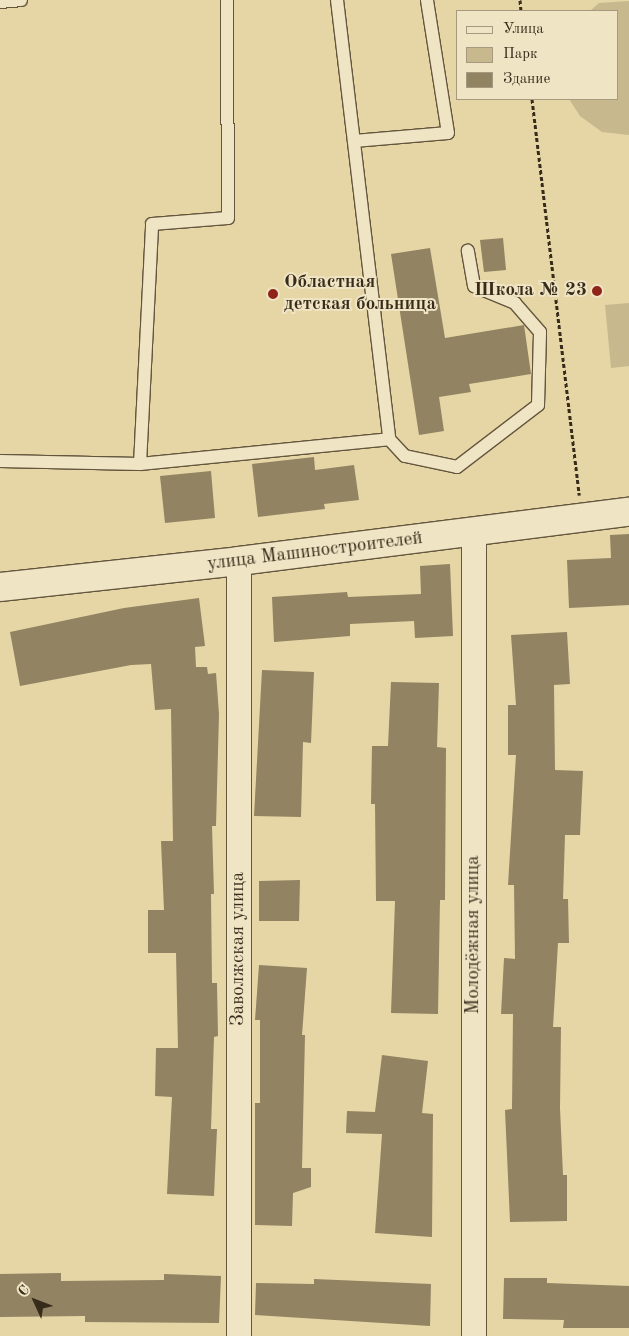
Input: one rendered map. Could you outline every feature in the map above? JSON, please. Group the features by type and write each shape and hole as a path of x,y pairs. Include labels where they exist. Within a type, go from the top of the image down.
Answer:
{"street":[{"name":"улица Машиностроителей","path":"0,587 239,562 474,534 629,512"},
{"name":"Молодёжная улица","path":"474,534 474,1336"},
{"name":"Заволжская улица","path":"239,562 239,1336"}],"lane":[{"path":"0,2 21,0"},
{"path":"140,464 152,224 228,218 227,0"},
{"path":"337,0 389,439 405,456 457,466 538,405 540,332 515,303 474,286 468,251"},
{"path":"354,142 448,134 427,0"},
{"path":"0,461 140,464 389,439"}],"path":[{"path":"532,100 579,496"}],"green space":[{"path":"629,1 629,135 602,132 580,116 570,100 619,100 619,10 591,10 599,3"},
{"path":"629,303 629,366 611,368 605,305"}],"building":[{"path":"503,238 506,270 484,272 480,240"},
{"path":"430,248 445,338 524,325 531,374 469,384 471,392 439,397 444,431 419,435 391,254"},
{"path":"314,457 315,470 354,465 359,500 324,504 325,509 258,517 252,464"},
{"path":"211,471 215,518 165,523 160,476"},
{"path":"629,534 629,605 569,608 567,560 611,558 610,535"},
{"path":"450,564 453,636 415,638 414,621 350,624 350,636 274,642 272,597 347,592 348,597 421,594 420,566"},
{"path":"199,598 205,646 195,647 196,667 207,667 208,674 216,673 219,714 216,826 212,826 214,894 211,894 212,983 217,983 218,1036 214,1037 211,1129 217,1129 214,1196 167,1194 172,1097 155,1096 156,1048 178,1048 176,953 148,953 148,910 164,910 161,841 173,841 171,709 155,710 151,664 131,665 20,686 10,632 124,608"},
{"path":"567,632 570,684 554,685 555,770 583,771 580,835 565,835 563,899 568,899 569,943 558,943 553,1027 561,1027 560,1108 563,1175 567,1175 567,1221 510,1222 505,1110 512,1109 513,1014 501,1014 504,958 515,959 514,885 508,885 516,755 508,755 508,705 516,705 511,635"},
{"path":"262,670 314,672 311,743 303,742 301,817 254,816"},
{"path":"391,682 439,683 437,747 446,748 445,900 440,900 438,1014 391,1013 395,901 376,901 375,804 371,804 372,746 388,746"},
{"path":"300,880 299,921 259,921 259,881"},
{"path":"259,965 307,968 302,1035 305,1035 302,1168 311,1168 311,1187 293,1193 292,1226 255,1225 255,1103 260,1103 260,1020 255,1020"},
{"path":"382,1055 428,1061 422,1113 433,1114 432,1237 375,1233 382,1134 346,1133 347,1111 375,1112"},
{"path":"61,1273 61,1281 164,1280 164,1274 221,1276 219,1323 85,1322 85,1316 0,1317 0,1274"},
{"path":"504,1278 547,1278 547,1283 629,1286 629,1328 563,1328 564,1320 503,1319"},
{"path":"314,1279 431,1284 430,1326 255,1315 256,1283 314,1284"}],"place":[{"name":"Школа № 23","path":"597,291"},
{"name":"Областная детская больница","path":"273,294"}]}
